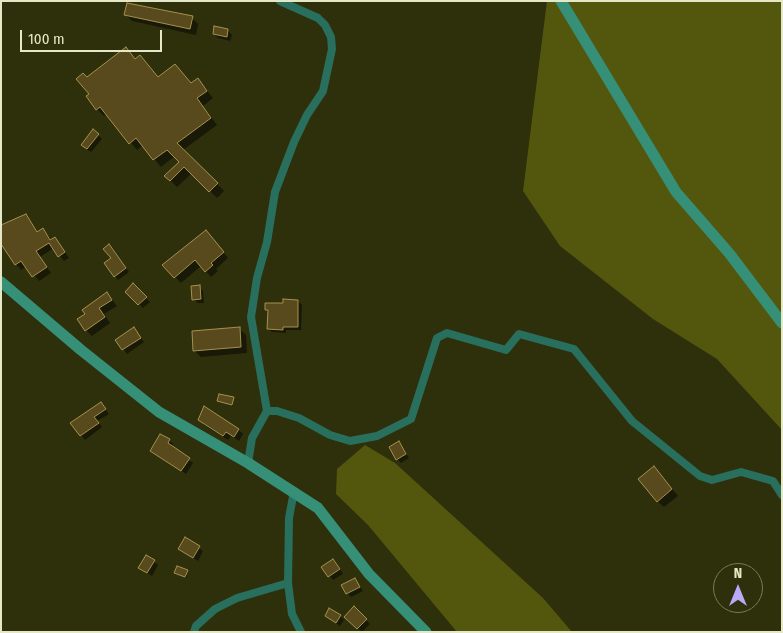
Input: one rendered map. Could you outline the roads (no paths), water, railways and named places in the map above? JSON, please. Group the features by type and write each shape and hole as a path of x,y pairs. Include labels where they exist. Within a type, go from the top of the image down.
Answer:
{"street":[{"path":"248,463 252,438 267,411 251,317 257,278 267,242 275,192 294,142 307,115 323,91 332,49 331,37 325,25 318,18 280,1"},
{"path":"561,1 676,192 729,253 782,322"},
{"path":"1,282 81,350 159,412 248,463 318,508 369,574 426,632"},
{"path":"267,411 277,411 299,418 330,436 350,441 377,436 411,419 437,338 447,333 506,350 520,334 574,349 632,421 700,476 712,480 741,472 773,481 782,495"},
{"path":"294,491 289,518 288,583 292,614 301,632"},
{"path":"194,632 196,626 215,609 237,598 288,583"}]}
